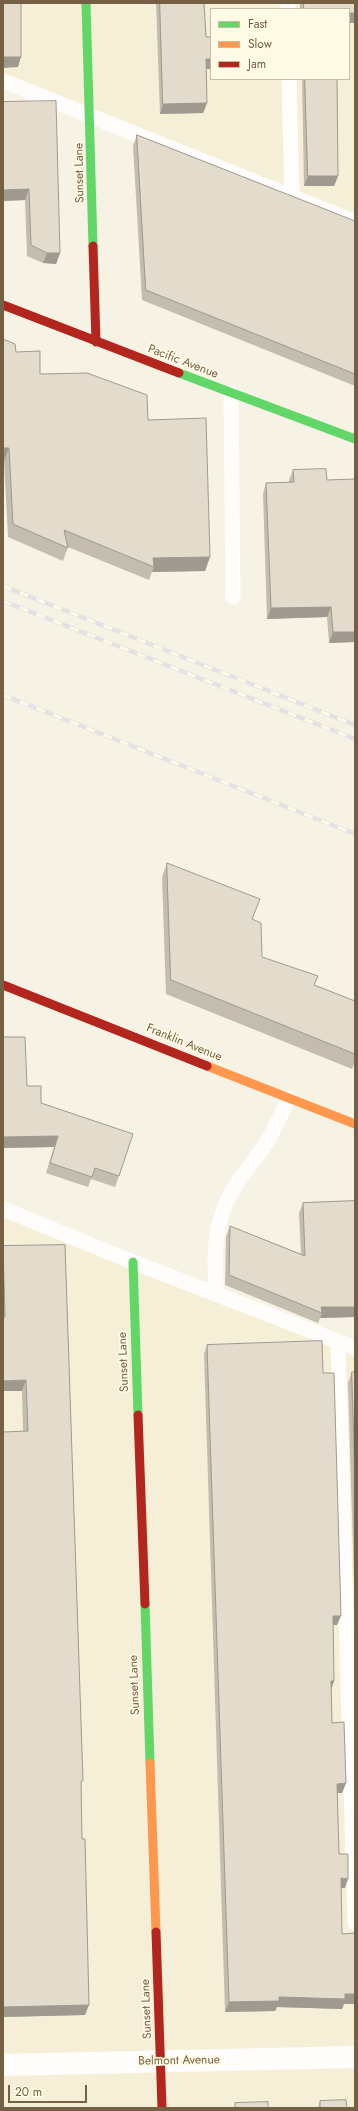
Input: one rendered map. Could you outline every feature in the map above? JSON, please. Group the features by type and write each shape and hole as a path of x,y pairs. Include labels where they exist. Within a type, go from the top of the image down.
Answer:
{"street":[{"name":"Sunset Lane","path":"86,3 91,116 96,342"},
{"name":"Pacific Avenue","path":"3,305 96,342 355,439"},
{"name":"Franklin Avenue","path":"3,985 355,1124"},
{"name":"Sunset Lane","path":"133,1262 162,2108"},
{"name":"Belmont Avenue","path":"3,2065 355,2057"}],"lane":[{"path":"289,80 292,196"},
{"path":"3,81 355,222"},
{"path":"231,393 233,597"},
{"path":"217,1294 214,1268 217,1236 224,1208 233,1189 268,1140 289,1098"},
{"path":"3,1209 133,1262 355,1348"},
{"path":"338,1342 355,1923"}],"shaded area":[{"path":"3,3 355,3 355,213 3,72"},
{"path":"3,1214 355,1352 355,2108 3,2108"}],"building":[{"path":"3,3 21,3 21,57 3,57"},
{"path":"160,3 204,3 206,37 210,37 210,59 206,59 207,103 163,104"},
{"path":"304,3 355,3 355,13 350,13 350,8 304,8"},
{"path":"305,80 337,80 338,176 308,176"},
{"path":"56,101 60,253 47,253 31,245 29,189 3,190 3,102"},
{"path":"137,135 355,221 355,374 146,290"},
{"path":"3,339 15,344 16,352 40,351 40,374 87,373 147,395 148,420 206,418 210,557 153,558 154,567 64,530 68,548 13,524 9,448 3,448"},
{"path":"326,469 327,480 355,479 355,632 333,632 331,607 271,608 266,483 294,482 293,470"},
{"path":"167,863 260,899 252,919 261,923 262,957 318,976 314,985 355,1001 355,1054 171,980"},
{"path":"3,1037 25,1037 27,1086 41,1086 41,1103 133,1134 119,1176 95,1168 92,1177 50,1163 58,1136 3,1137"},
{"path":"355,1201 355,1307 321,1307 322,1313 229,1275 230,1226 305,1256 303,1203"},
{"path":"65,1245 83,1781 81,1781 82,1839 85,1839 89,2005 3,2007 3,1432 28,1431 26,1380 3,1381 3,1317 5,1317 3,1246"},
{"path":"322,1341 323,1373 334,1373 341,1616 333,1616 334,1681 331,1681 332,1723 344,1722 346,1783 337,1784 339,1854 348,1854 348,1879 341,1878 342,1934 355,1933 355,1994 345,1994 345,1999 279,1997 279,2001 229,2002 207,1345"},
{"path":"352,1372 355,1372 355,1477"},
{"path":"346,2100 347,2108 320,2108 320,2101"},
{"path":"268,2102 268,2108 235,2108 235,2103"}],"railway":[{"path":"3,586 355,725"},
{"path":"3,601 355,739"},
{"path":"3,695 355,834"}],"traffic: fast":[{"path":"86,3 93,246"},
{"path":"179,373 355,439"},
{"path":"133,1262 138,1415"},
{"path":"145,1604 150,1763"}],"traffic: slow":[{"path":"207,1066 355,1124"},
{"path":"150,1763 156,1932"}],"traffic: jam":[{"path":"93,246 96,342"},
{"path":"3,305 179,373"},
{"path":"3,985 207,1066"},
{"path":"138,1415 145,1604"},
{"path":"156,1932 162,2108"}]}
